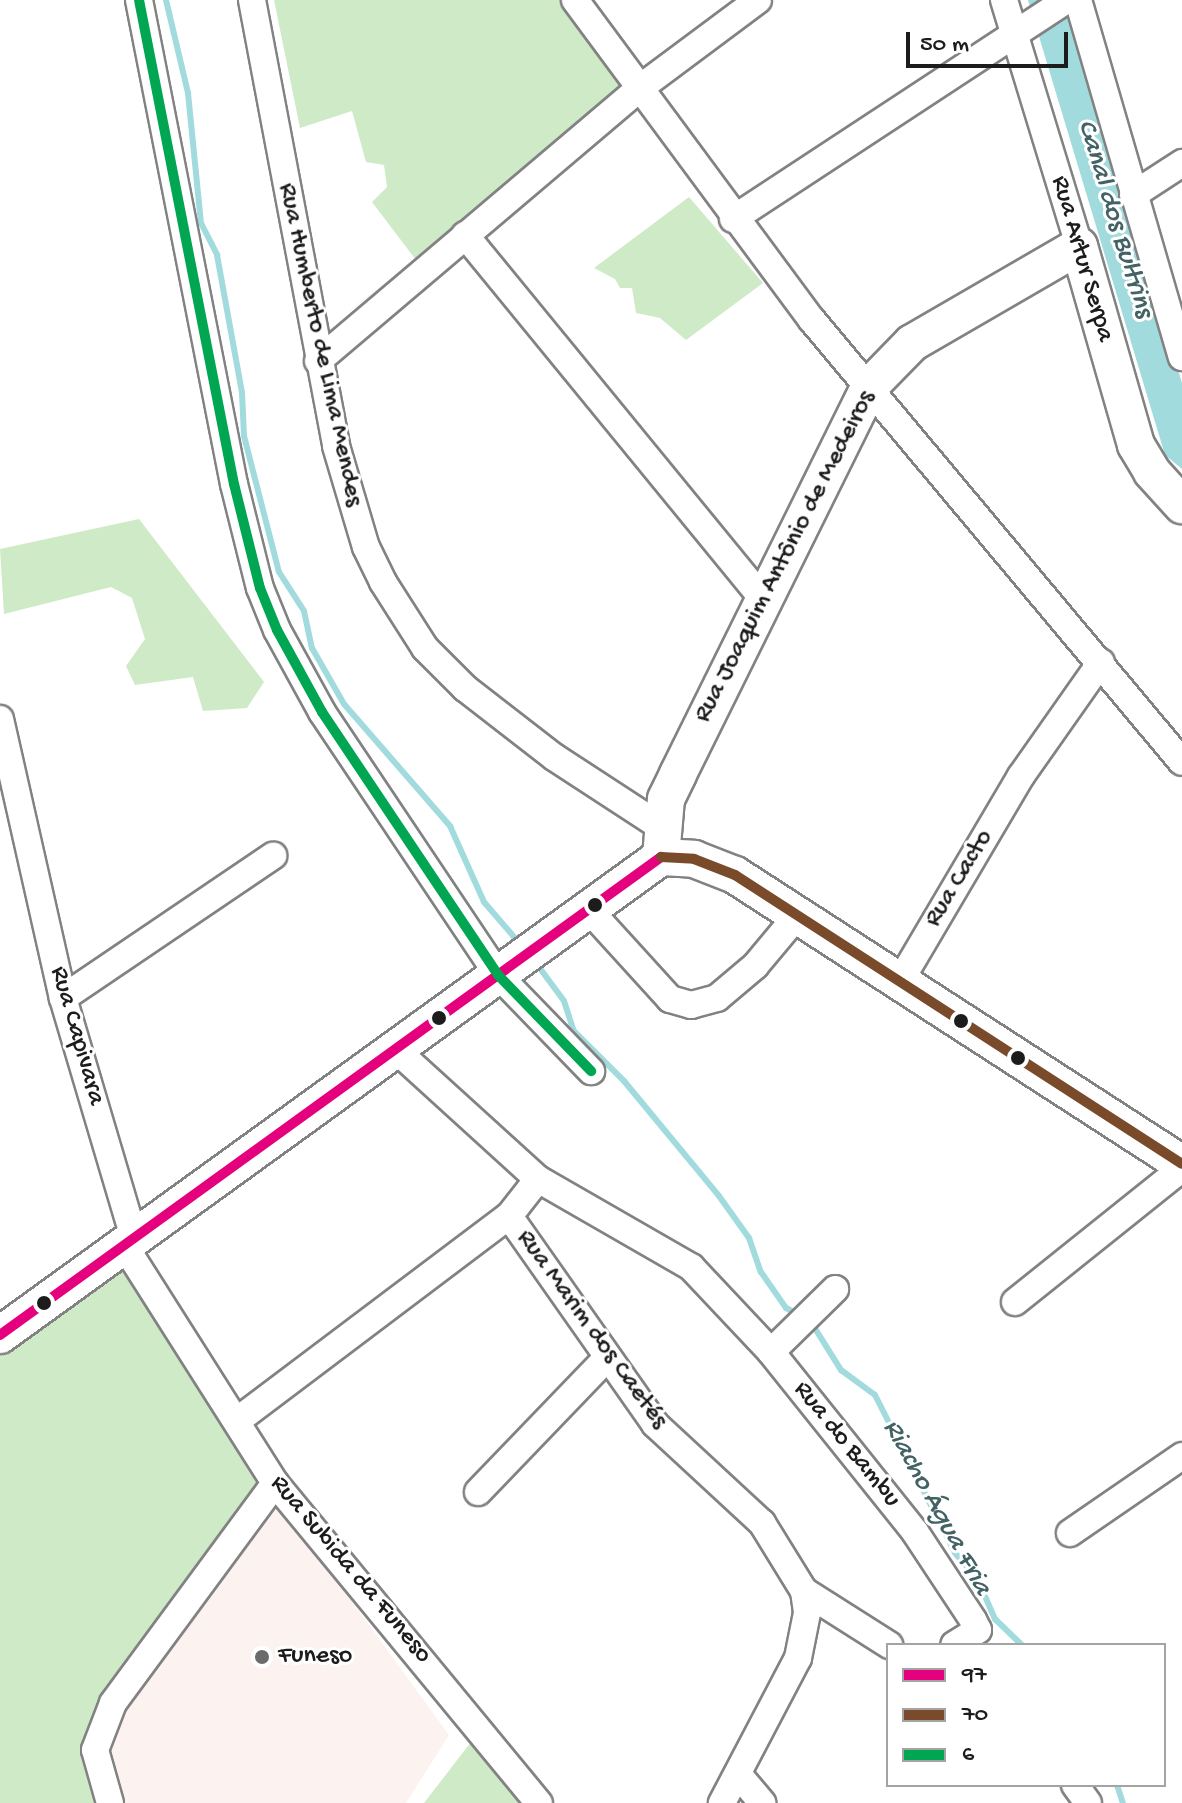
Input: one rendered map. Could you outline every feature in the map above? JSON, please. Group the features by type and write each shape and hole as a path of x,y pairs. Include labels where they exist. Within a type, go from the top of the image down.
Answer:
{"street":[{"path":"139,0 198,319 260,588 322,712 501,973 591,1071"},
{"name":"Rua Humberto de Lima Mendes","path":"252,0 318,361 346,485 366,547 425,648 465,688 662,842 735,875 1182,1166"},
{"path":"575,0 733,219 1178,758"},
{"path":"318,361 640,88 758,0"},
{"name":"Rua Artur Serpa","path":"1004,0 1023,26 1079,246 1136,445 1152,472 1182,505"},
{"path":"733,219 1066,0"},
{"path":"1078,0 1182,357"},
{"path":"1133,195 1182,163"},
{"path":"465,235 765,601"},
{"name":"Rua Joaquim Antônio de Medeiros","path":"662,842 666,799 870,386 912,343 1079,246"},
{"name":"Rua Cacto","path":"899,983 1021,776 1101,662"},
{"name":"Rua Capivara","path":"0,719 29,832 63,998 129,1241"},
{"path":"0,1335 590,911 662,842"},
{"path":"63,998 273,856"},
{"path":"590,911 670,999 691,1005 717,998 736,982 796,917"},
{"name":"Rua do Bambu","path":"396,1050 538,1179 691,1267 771,1352 915,1532 984,1637 962,1643"},
{"path":"1015,1302 1182,1166"},
{"name":"Rua Marim dos Caetés","path":"538,1179 509,1216 655,1424 762,1523 804,1591"},
{"path":"238,1420 509,1216"},
{"name":"Rua Subida da Funeso","path":"129,1241 275,1483 539,1803"},
{"path":"771,1352 801,1319 835,1289"},
{"path":"478,1492 607,1358"},
{"path":"1070,1533 1182,1456"},
{"path":"110,1803 95,1750 113,1703 275,1483"},
{"path":"804,1591 886,1643"},
{"path":"722,1803 798,1658 807,1613 804,1591"},
{"path":"738,1774 762,1803"}],"shaded area":[{"name":"Funeso","path":"265,1482 449,1735 406,1803 94,1803 86,1742"}],"green space":[{"path":"274,0 574,0 640,88 574,143 338,319 416,260 372,202 387,187 384,165 366,162 352,111 300,128"},
{"path":"689,197 763,283 686,340 660,318 636,313 632,288 620,288 615,279 594,268"},
{"path":"139,519 264,682 247,708 203,711 193,677 135,685 126,666 145,639 132,598 111,587 4,614 0,549"},
{"path":"121,1255 271,1473 86,1742 94,1803 0,1803 0,1346"},
{"path":"478,1733 535,1803 424,1803"}],"water":[{"name":"Canal dos Bultrins","path":"1028,0 1068,0 1182,383 1182,469 1165,455"}],"waterway":[{"name":"Riacho Água Fria","path":"166,0 188,93 201,223 217,255 242,393 244,436 279,572 304,611 312,648 344,704 450,826 484,902 521,945"},
{"name":"Riacho Água Fria","path":"536,963 564,1001 574,1031 624,1081 719,1196 749,1238 761,1272 786,1308 798,1314"},
{"name":"Riacho Água Fria","path":"811,1322 841,1370 875,1395 955,1553 977,1578 995,1619 1020,1643"},
{"name":"Riacho Água Fria","path":"1118,1787 1123,1803"}],"transit line":[{"name":"6","path":"139,0 234,484 260,588 277,630 322,712 498,975 591,1071"},
{"name":"97","path":"0,1335 661,857"},
{"name":"70","path":"661,857 694,859 735,875 1182,1164"}],"place":[{"name":"Funeso","path":"262,1657"}]}
